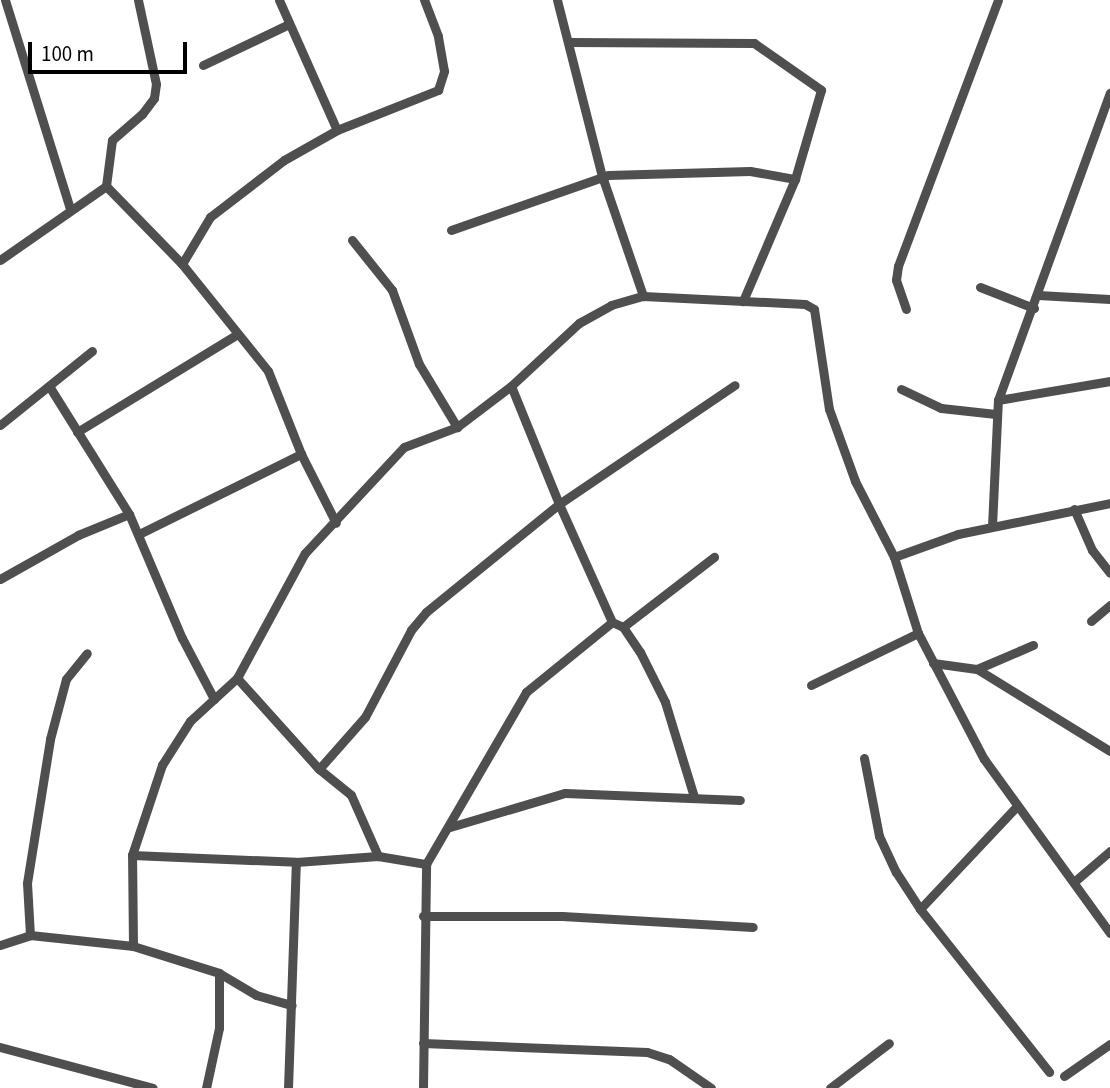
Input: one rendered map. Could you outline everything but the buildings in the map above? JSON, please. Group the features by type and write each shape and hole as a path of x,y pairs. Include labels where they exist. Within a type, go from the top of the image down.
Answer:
{"street":[{"path":"5,0 70,209"},
{"path":"0,260 106,186 112,140 142,114 155,91 138,0"},
{"path":"279,0 337,130"},
{"path":"182,264 211,217 284,160 337,130 438,90 444,71 438,36 424,0"},
{"path":"557,0 602,176 643,296"},
{"path":"906,309 896,280 898,266 998,0"},
{"path":"203,65 289,24"},
{"path":"568,42 759,45 821,90 795,179 743,301"},
{"path":"992,526 998,400 1034,308 1069,197 1110,93"},
{"path":"451,230 602,176 750,171 795,179"},
{"path":"106,186 182,264 236,335 268,371 301,454 336,523"},
{"path":"352,240 392,290 419,364 457,427"},
{"path":"980,287 1034,308"},
{"path":"1038,295 1110,299"},
{"path":"133,946 132,855 168,753 190,721 237,678 295,566 395,454 417,440 457,427 511,386 579,323 611,305 643,296 805,304 814,309 829,409 855,481 894,557 918,633 984,760 1075,881 1110,933"},
{"path":"77,432 236,335"},
{"path":"0,425 92,351"},
{"path":"998,400 1110,381"},
{"path":"319,769 365,717 411,630 426,611 559,504 735,385"},
{"path":"49,386 129,514 182,638 214,699"},
{"path":"511,386 559,504 612,622 622,627 664,702 694,797"},
{"path":"901,389 941,408 996,414"},
{"path":"139,534 301,454"},
{"path":"894,557 992,526 1110,503"},
{"path":"1074,509 1092,550 1110,572"},
{"path":"0,579 78,535 129,514"},
{"path":"622,627 714,557"},
{"path":"1091,621 1110,605"},
{"path":"423,1088 423,916 426,864 450,827 526,692 612,622"},
{"path":"811,685 918,633"},
{"path":"977,669 1033,645"},
{"path":"30,935 27,884 50,739 66,679 87,653"},
{"path":"933,663 977,669 1110,751"},
{"path":"237,678 319,769 351,795 378,856"},
{"path":"863,758 879,836 920,909 1049,1072"},
{"path":"450,827 565,793 740,800"},
{"path":"920,909 1017,806"},
{"path":"1075,881 1110,851"},
{"path":"132,855 296,862 378,856 426,864"},
{"path":"288,1088 296,862"},
{"path":"423,916 562,916 753,927"},
{"path":"0,945 30,935 133,946 219,973 256,995 292,1005"},
{"path":"206,1088 219,1028 219,973"},
{"path":"423,1043 647,1052 669,1059 711,1088"},
{"path":"830,1088 889,1043"},
{"path":"1064,1076 1110,1044"},
{"path":"0,1047 153,1088"}]}
